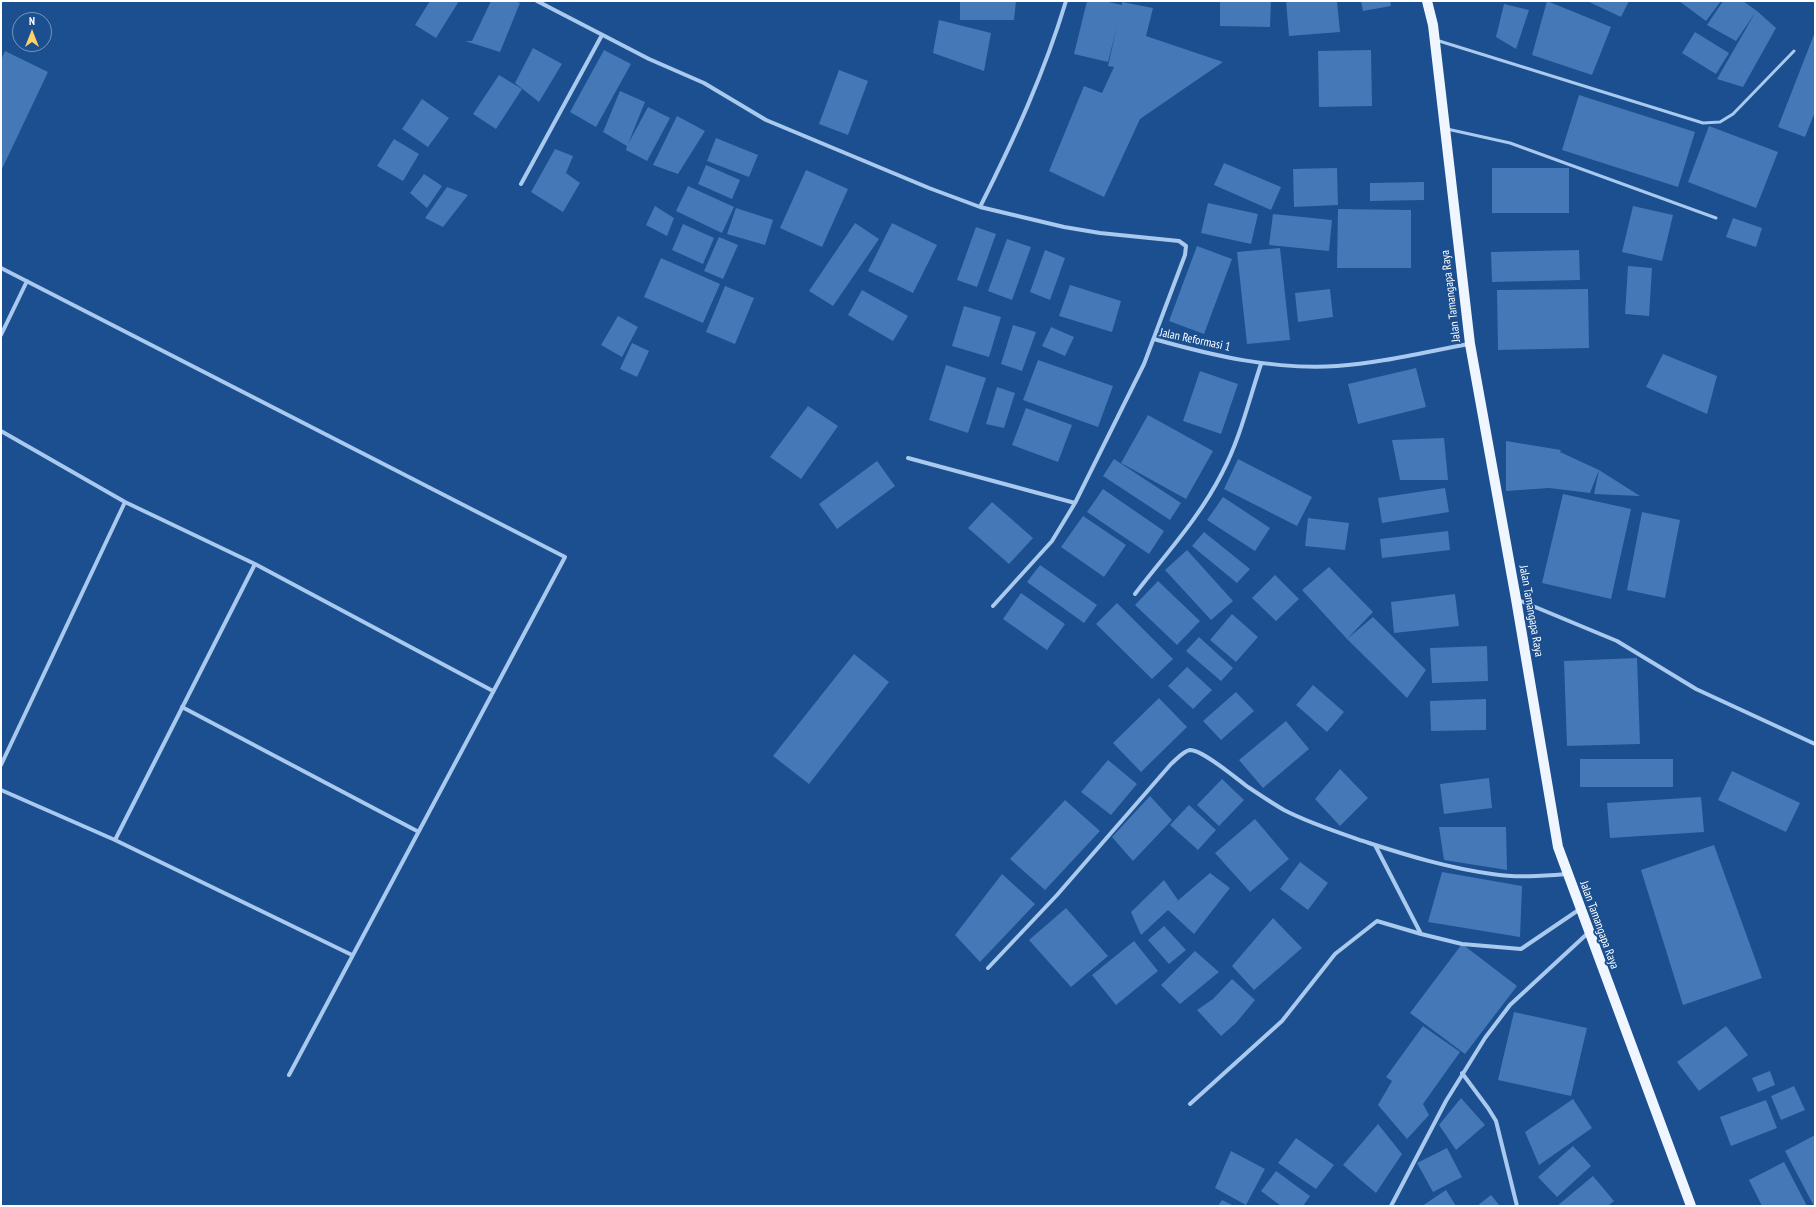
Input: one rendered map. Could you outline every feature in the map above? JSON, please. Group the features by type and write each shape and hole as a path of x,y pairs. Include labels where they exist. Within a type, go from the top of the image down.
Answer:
{"main road":[{"name":"Jalan Tamangapa Raya","path":"1427,1 1434,39 1470,344 1516,599 1558,847 1588,933 1691,1206"}],"street":[{"path":"538,1 602,35 704,84 766,120 929,188 980,206 1079,229 1184,243 1187,249 1154,339"},
{"path":"980,206 1019,128 1057,32 1066,1"},
{"path":"520,184 602,35"},
{"path":"1,268 565,557 417,832 289,1075"},
{"path":"1,334 27,281"},
{"name":"Jalan Reformasi 1","path":"993,606 1052,541 1075,503 1141,370 1154,339 1206,354 1261,364 1335,366 1470,344"},
{"path":"1135,594 1210,494 1223,472 1234,446 1261,364"},
{"path":"1,431 125,502 255,564 493,691"},
{"path":"908,458 1075,503"},
{"path":"1,765 125,502"},
{"path":"115,840 255,564"},
{"path":"1516,599 1617,641 1696,689 1815,744"},
{"path":"182,708 417,832"},
{"path":"988,968 1057,895 1171,764 1185,752 1190,750 1195,751 1219,766 1248,787 1285,810 1335,832 1374,845 1440,865 1492,874 1531,876 1567,874"},
{"path":"1,790 115,840 352,955"},
{"path":"1374,845 1421,934"},
{"path":"1190,1104 1282,1021 1335,954 1376,921 1462,944 1521,949 1580,909"},
{"path":"1391,1206 1430,1130 1462,1073 1485,1038 1510,1005 1588,933"},
{"path":"1462,1073 1496,1121 1517,1206"}],"lane":[{"path":"1434,39 1703,123 1720,122 1733,114 1794,51"},
{"path":"1445,128 1510,143 1716,218"}],"building":[{"path":"430,1 459,1 436,38 415,25"},
{"path":"491,1 514,1 520,3 500,52 465,41 472,41"},
{"path":"960,1 1016,1 1014,20 960,20"},
{"path":"1087,1 1104,1 1122,5 1122,2 1153,8 1146,36 1223,62 1140,119 1104,197 1049,171 1084,86 1102,93 1114,67 1108,66 1117,26 1108,62 1074,54"},
{"path":"1220,1 1271,1 1270,27 1220,26"},
{"path":"1286,1 1337,1 1340,32 1289,36"},
{"path":"1361,1 1390,1 1391,6 1363,11"},
{"path":"1547,1 1611,27 1592,75 1532,55"},
{"path":"1587,1 1629,1 1621,17"},
{"path":"1679,1 1721,1 1706,21"},
{"path":"1723,1 1743,1 1776,28 1743,87 1717,79 1755,13 1736,41 1707,25"},
{"path":"1504,4 1529,10 1516,49 1496,37"},
{"path":"939,20 991,33 984,71 933,53"},
{"path":"1695,32 1729,53 1716,74 1682,53"},
{"path":"1815,32 1815,112 1805,137 1778,127"},
{"path":"533,48 562,64 539,102 515,83"},
{"path":"604,50 631,64 596,127 570,112"},
{"path":"1371,50 1372,106 1319,107 1318,51"},
{"path":"5,51 48,72 1,171 1,60"},
{"path":"839,70 868,81 848,135 819,124"},
{"path":"499,75 522,89 496,129 473,114"},
{"path":"620,91 645,102 628,144 648,107 670,118 647,161 626,150 627,146 603,132"},
{"path":"1579,95 1695,132 1678,187 1562,150"},
{"path":"422,99 449,118 428,147 402,129"},
{"path":"677,116 705,131 678,174 653,165"},
{"path":"1709,126 1778,152 1756,208 1688,182"},
{"path":"716,138 758,155 749,177 707,161"},
{"path":"394,139 419,154 403,181 377,166"},
{"path":"555,149 573,156 566,173 580,183 563,212 531,192"},
{"path":"1224,163 1281,187 1271,210 1214,185"},
{"path":"706,165 740,180 732,199 698,184"},
{"path":"1337,168 1338,205 1294,207 1293,169"},
{"path":"1492,168 1569,168 1569,213 1492,213"},
{"path":"806,170 848,189 822,247 780,228"},
{"path":"424,174 442,186 427,208 410,193"},
{"path":"1424,182 1424,200 1370,201 1370,183"},
{"path":"688,186 734,207 722,233 676,211"},
{"path":"447,187 468,195 443,227 425,218"},
{"path":"1208,203 1258,214 1251,244 1201,233"},
{"path":"655,206 674,218 667,236 646,225"},
{"path":"1633,206 1673,215 1662,261 1622,252"},
{"path":"736,208 773,220 765,245 727,234"},
{"path":"1338,209 1411,210 1411,268 1337,268"},
{"path":"1273,214 1332,220 1329,251 1269,245"},
{"path":"1733,218 1762,228 1756,247 1726,237"},
{"path":"855,223 879,239 833,306 809,291"},
{"path":"892,223 937,245 913,293 868,271"},
{"path":"683,224 714,238 703,264 672,250"},
{"path":"976,227 996,234 977,287 957,280"},
{"path":"719,237 738,245 723,279 704,271"},
{"path":"1007,239 1031,247 1012,300 988,291"},
{"path":"1197,246 1232,259 1204,334 1169,321"},
{"path":"1280,248 1290,340 1247,344 1237,252"},
{"path":"1045,250 1065,258 1050,300 1030,292"},
{"path":"1579,250 1580,280 1492,282 1491,252"},
{"path":"661,258 720,284 703,323 644,297"},
{"path":"1628,266 1652,268 1649,316 1625,314"},
{"path":"1070,285 1121,301 1112,332 1059,316"},
{"path":"725,286 754,298 735,344 706,332"},
{"path":"1330,289 1333,317 1298,322 1295,293"},
{"path":"1588,289 1589,348 1498,350 1497,290"},
{"path":"862,290 908,316 893,341 848,315"},
{"path":"964,306 1001,317 989,357 952,346"},
{"path":"618,316 638,327 622,357 601,345"},
{"path":"1013,325 1036,332 1022,371 1001,364"},
{"path":"1051,327 1074,337 1065,356 1042,346"},
{"path":"632,343 649,351 637,377 620,369"},
{"path":"1663,354 1717,376 1707,414 1646,387"},
{"path":"1038,360 1113,386 1098,427 1023,400"},
{"path":"946,365 986,378 968,433 929,420"},
{"path":"1416,368 1426,407 1358,424 1348,384"},
{"path":"1200,371 1238,384 1221,434 1183,421"},
{"path":"997,387 1015,393 1004,428 986,424"},
{"path":"808,406 838,426 801,479 770,457"},
{"path":"1026,408 1072,425 1058,462 1012,445"},
{"path":"1148,415 1213,451 1186,499 1121,463"},
{"path":"1444,438 1448,480 1400,480 1392,440"},
{"path":"1506,441 1561,450 1560,452 1599,470 1590,493 1549,488 1506,491"},
{"path":"1114,459 1181,503 1170,520 1103,476"},
{"path":"1238,459 1312,497 1297,526 1224,489"},
{"path":"877,461 895,486 837,529 819,504"},
{"path":"1599,470 1640,496 1594,494"},
{"path":"1445,488 1449,512 1382,523 1378,498"},
{"path":"1103,489 1164,531 1149,554 1087,512"},
{"path":"1563,494 1631,509 1611,599 1542,583"},
{"path":"1223,497 1270,528 1255,551 1207,520"},
{"path":"992,502 1033,538 1009,564 968,528"},
{"path":"1642,512 1680,520 1665,598 1627,590"},
{"path":"1083,516 1126,545 1104,577 1061,547"},
{"path":"1308,518 1349,523 1345,550 1305,546"},
{"path":"1448,531 1450,550 1382,558 1380,539"},
{"path":"1204,532 1250,569 1237,583 1192,546"},
{"path":"1187,550 1233,601 1211,620 1165,570"},
{"path":"1040,565 1097,605 1084,623 1027,582"},
{"path":"1329,567 1373,612 1347,639 1302,590"},
{"path":"1275,575 1299,599 1276,621 1252,598"},
{"path":"1158,581 1200,621 1177,645 1135,605"},
{"path":"1021,593 1065,624 1047,650 1003,619"},
{"path":"1455,594 1459,626 1394,633 1391,602"},
{"path":"1117,603 1173,659 1152,679 1096,624"},
{"path":"1232,614 1258,637 1236,662 1210,640"},
{"path":"1373,617 1426,670 1407,698 1347,639"},
{"path":"1199,637 1233,668 1221,681 1186,651"},
{"path":"1487,646 1488,681 1432,683 1430,648"},
{"path":"854,654 889,682 809,784 773,756"},
{"path":"1637,658 1640,744 1567,746 1564,661"},
{"path":"1187,667 1212,690 1193,709 1168,686"},
{"path":"1313,685 1344,712 1327,732 1296,705"},
{"path":"1236,692 1254,711 1221,740 1203,721"},
{"path":"1159,698 1187,727 1141,772 1113,743"},
{"path":"1486,699 1486,730 1431,731 1430,701"},
{"path":"1286,721 1309,749 1263,788 1239,760"},
{"path":"1580,759 1673,759 1673,787 1580,787"},
{"path":"1108,760 1137,784 1111,815 1081,792"},
{"path":"1340,769 1368,798 1340,826 1315,799"},
{"path":"1732,771 1800,803 1786,832 1718,800"},
{"path":"1489,778 1492,808 1444,814 1440,784"},
{"path":"1222,779 1244,800 1219,826 1197,805"},
{"path":"1150,796 1172,820 1133,861 1112,837"},
{"path":"1701,797 1704,832 1610,838 1607,803"},
{"path":"1065,800 1100,831 1045,890 1010,859"},
{"path":"1189,805 1216,830 1198,850 1170,825"},
{"path":"1255,819 1289,859 1250,892 1215,853"},
{"path":"1439,827 1506,827 1507,870 1444,860"},
{"path":"1714,845 1762,978 1683,1005 1641,870"},
{"path":"1300,862 1328,883 1308,910 1280,889"},
{"path":"1442,872 1522,886 1520,937 1428,922"},
{"path":"1210,873 1230,888 1194,934 1168,910 1141,935 1131,912 1164,880 1178,900 1175,903"},
{"path":"1002,874 1035,904 980,962 955,935"},
{"path":"1066,908 1108,956 1071,987 1029,940"},
{"path":"1273,918 1302,948 1254,990 1232,966"},
{"path":"1164,926 1186,950 1169,964 1148,940"},
{"path":"1134,941 1158,971 1116,1005 1092,975"},
{"path":"1462,944 1517,986 1465,1054 1410,1013"},
{"path":"1195,951 1219,972 1180,1004 1161,985"},
{"path":"1232,979 1255,1000 1236,1023 1221,1036 1197,1010 1213,999"},
{"path":"1514,1012 1587,1028 1571,1096 1498,1080"},
{"path":"1423,1026 1460,1052 1423,1104 1429,1115 1407,1139 1378,1105 1392,1081 1386,1077"},
{"path":"1726,1026 1748,1055 1699,1091 1677,1062"},
{"path":"1770,1071 1775,1085 1758,1092 1752,1078"},
{"path":"1794,1086 1805,1110 1781,1120 1771,1096"},
{"path":"1461,1098 1485,1125 1456,1150 1439,1125"},
{"path":"1573,1099 1592,1128 1539,1165 1525,1132"},
{"path":"1766,1100 1777,1128 1731,1146 1720,1117"},
{"path":"1378,1124 1402,1154 1376,1193 1343,1165"},
{"path":"1815,1135 1815,1206 1814,1206 1785,1151"},
{"path":"1296,1138 1334,1165 1316,1189 1278,1163"},
{"path":"1573,1146 1591,1166 1557,1197 1538,1177"},
{"path":"1447,1148 1462,1177 1433,1192 1417,1163"},
{"path":"1231,1151 1265,1169 1246,1205 1215,1188"},
{"path":"1784,1162 1807,1206 1762,1206 1749,1180"},
{"path":"1276,1171 1310,1196 1303,1206 1281,1206 1261,1191"},
{"path":"1593,1176 1614,1201 1608,1206 1557,1206"},
{"path":"1446,1190 1456,1206 1422,1206"},
{"path":"1491,1195 1500,1206 1477,1206"},
{"path":"1222,1200 1234,1206 1218,1206"}]}
